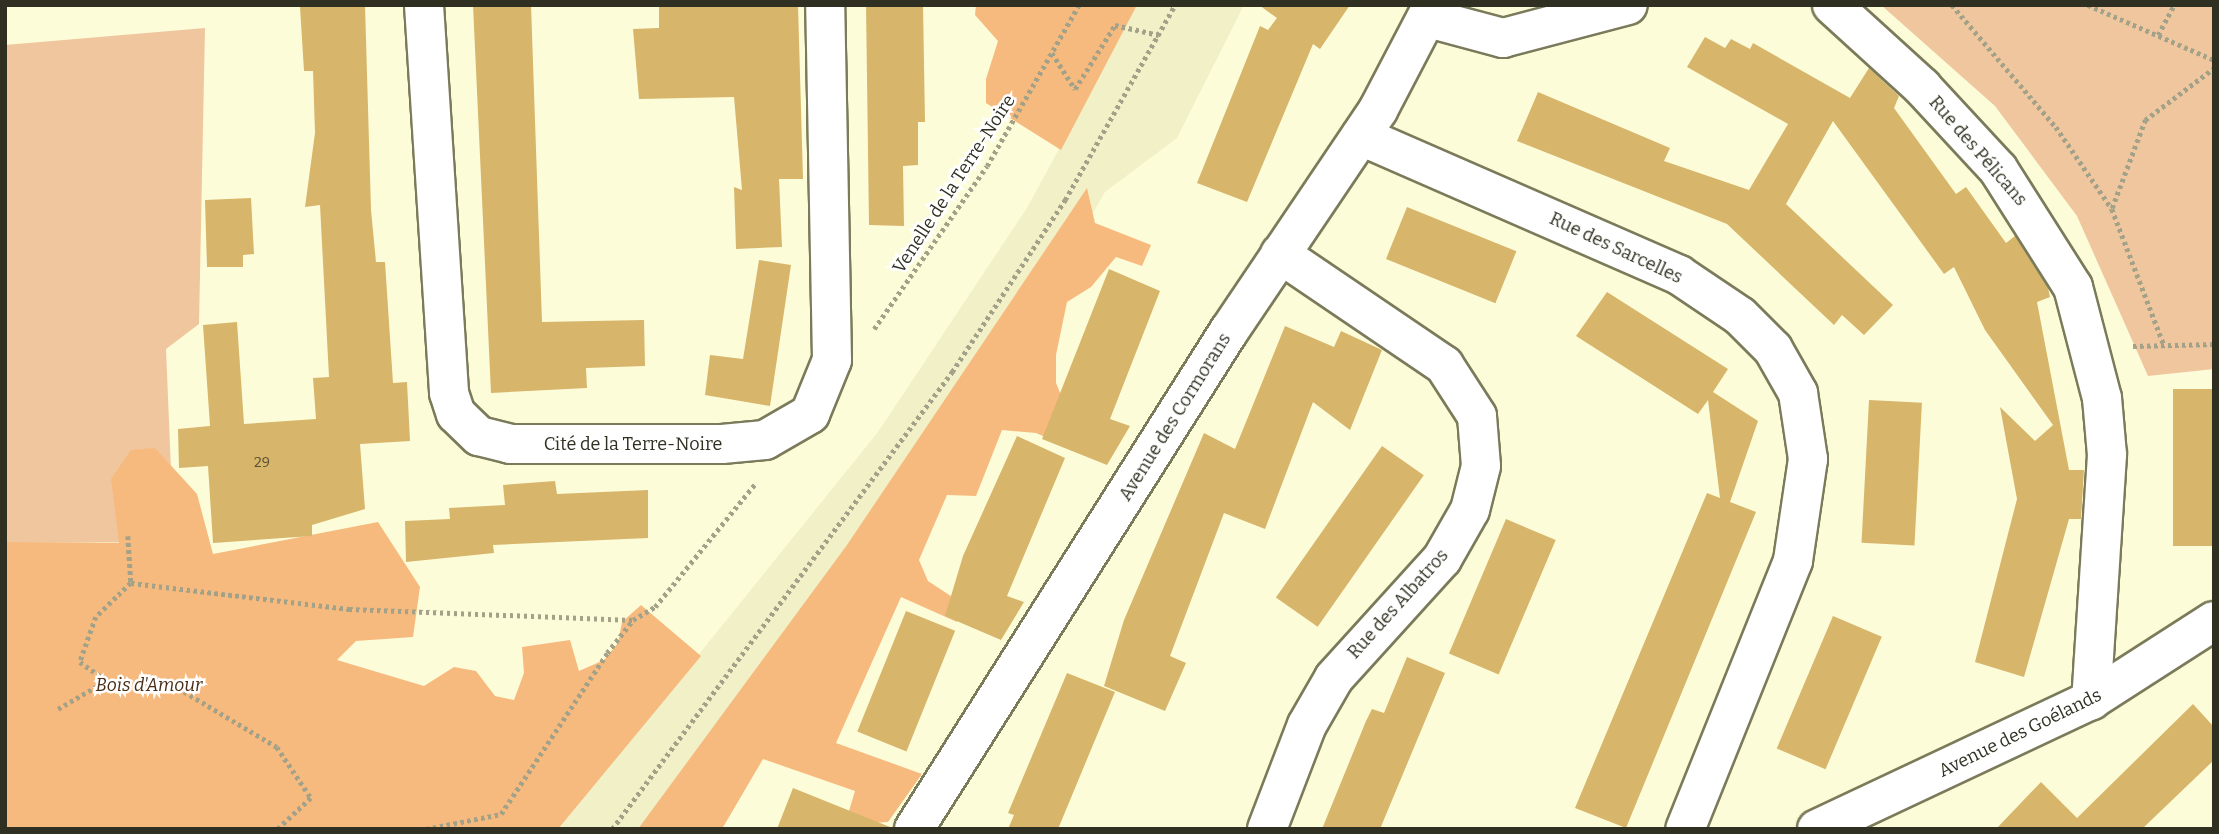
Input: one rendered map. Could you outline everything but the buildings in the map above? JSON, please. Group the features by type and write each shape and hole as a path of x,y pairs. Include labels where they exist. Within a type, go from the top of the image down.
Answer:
{"street":[{"name":"Cité de la Terre-Noire","path":"424,5 449,393 466,427 510,444 765,439 810,414 832,360 825,5"},
{"path":"1430,12 1503,38 1628,5"},
{"name":"Rue des Pélicans","path":"1832,5 1965,131 2028,207 2073,287 2102,398 2107,481 2091,699"},
{"name":"Avenue des Cormorans","path":"914,829 1280,254 1361,136 1430,12"},
{"name":"Rue des Sarcelles","path":"1361,136 1679,275 1740,316 1773,349 1798,393 1808,459 1793,561 1685,829"},
{"name":"Rue des Albatros","path":"1267,829 1307,725 1334,678 1442,559 1470,510 1481,466 1477,416 1444,365 1280,254"},
{"name":"Avenue des Goélands","path":"1817,829 2091,699 2214,621"}],"path":[{"name":"Venelle de la Terre-Noire","path":"832,360 860,345 889,310 987,166 1079,5"},
{"path":"612,829 952,372 1065,200 1175,5"},
{"path":"1952,5 2056,127 2112,209 2164,345"},
{"path":"2088,5 2214,60"},
{"path":"2158,35 2174,5"},
{"path":"1052,53 1075,89 1115,25 1159,35"},
{"path":"2112,209 2145,120 2214,68"},
{"path":"2091,348 2214,344"},
{"path":"426,829 501,814 632,620 655,607 760,477 765,439"},
{"path":"128,536 131,583 96,617 82,643 80,662 107,681 178,688 276,747 311,798 278,829"},
{"path":"131,583 349,609 632,620"},
{"path":"58,709 107,681"}],"shaded area":[{"path":"1137,5 1244,5 1177,138 1105,192 1063,265 644,829 558,829 878,432 1027,208"},
{"path":"1881,5 2214,5 2214,369 2148,376 2077,216 1995,106"},
{"path":"205,28 199,324 166,349 174,542 5,543 5,45"}],"green space":[{"path":"976,5 1137,5 1061,150 986,103 986,79 998,41 975,15"},
{"path":"1087,188 1095,223 1151,245 1142,266 1116,257 1091,287 1067,302 1056,355 1056,383 1071,419 1063,445 1036,433 1002,430 976,496 947,495 919,560 928,581 963,604 957,622 901,597 836,743 922,774 888,822 873,823 849,811 855,791 763,759 722,829 638,829 847,545"},
{"name":"Bois d'Amour","path":"155,448 197,494 213,554 378,522 420,587 413,637 356,641 337,660 424,686 454,667 476,671 495,696 514,700 524,673 522,647 570,640 579,671 604,660 618,643 622,622 641,605 701,656 558,829 5,829 5,542 119,543 111,479 131,450"}]}
